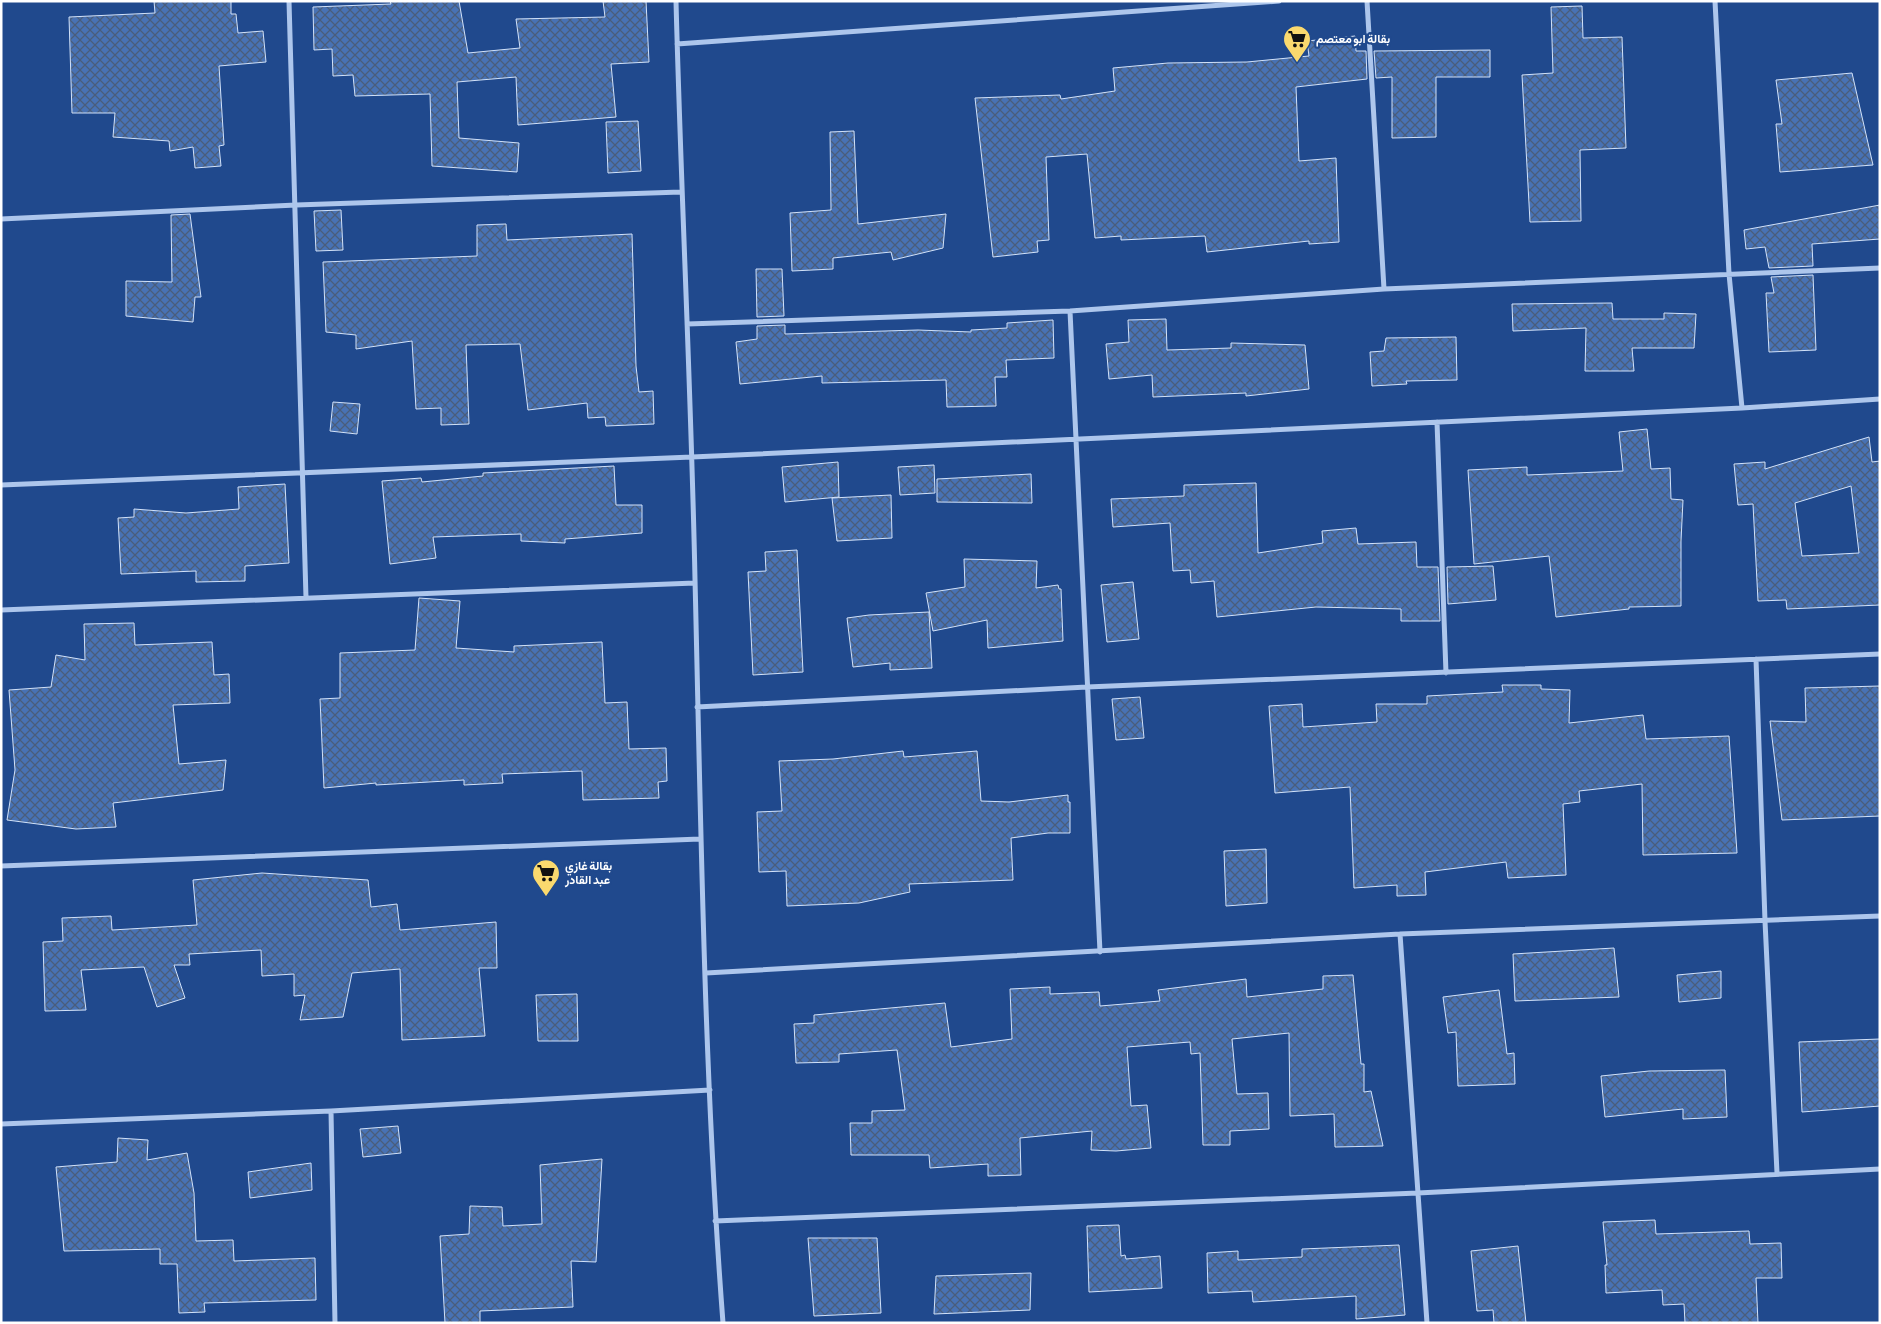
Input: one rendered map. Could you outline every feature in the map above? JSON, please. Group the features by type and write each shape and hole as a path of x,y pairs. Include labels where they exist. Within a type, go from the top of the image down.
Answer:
{"street":[{"path":"289,1 306,598"},
{"path":"676,1 681,192 696,583 700,839 715,1221 723,1323"},
{"path":"677,44 1190,4 1279,1"},
{"path":"1366,1 1384,289"},
{"path":"1714,1 1729,274 1742,408"},
{"path":"1,219 296,205 681,192"},
{"path":"687,324 1070,311 1384,289 1880,268"},
{"path":"1070,311 1100,952"},
{"path":"1,484 692,457 1742,408 1880,399"},
{"path":"1437,422 1446,673"},
{"path":"1,610 696,583"},
{"path":"697,707 1087,688 1880,654"},
{"path":"1756,659 1765,921 1778,1173"},
{"path":"1,866 700,839"},
{"path":"706,972 1100,952 1400,934 1880,916"},
{"path":"1400,934 1426,1323"},
{"path":"1,1124 331,1111 710,1090"},
{"path":"331,1111 335,1323"},
{"path":"715,1221 1418,1193 1880,1169"}],"building":[{"path":"154,1 231,1 231,14 236,14 238,33 263,31 266,62 219,66 224,145 219,146 221,166 195,168 193,147 170,151 169,141 113,137 115,113 72,113 69,17 155,13"},
{"path":"390,1 459,1 468,53 520,48 516,19 605,17 603,1 646,1 649,62 611,64 616,117 518,125 516,77 457,82 459,138 519,143 517,172 432,166 430,94 355,96 353,75 333,76 332,49 314,50 313,7 391,4"},
{"path":"1582,6 1583,38 1622,37 1626,148 1580,150 1581,221 1530,222 1522,75 1553,73 1551,7"},
{"path":"1355,36 1356,51 1366,51 1367,79 1296,87 1299,161 1336,158 1339,242 1309,244 1309,241 1207,252 1205,236 1121,240 1121,236 1095,238 1087,154 1046,157 1049,240 1037,241 1038,252 993,257 975,98 1060,95 1061,99 1115,91 1113,68 1168,63 1247,62 1309,56 1307,41"},
{"path":"1490,50 1490,77 1436,77 1436,137 1392,138 1392,77 1376,78 1374,51"},
{"path":"1852,73 1873,165 1780,172 1776,124 1782,124 1776,80"},
{"path":"638,121 641,171 608,173 606,122"},
{"path":"854,131 858,224 946,214 943,248 893,260 891,252 833,258 833,269 792,271 790,213 831,210 830,132"},
{"path":"1880,205 1880,239 1812,244 1813,266 1769,268 1765,247 1746,249 1744,230"},
{"path":"341,210 343,250 316,251 314,211"},
{"path":"190,214 201,297 195,297 193,322 126,316 126,281 172,282 171,215"},
{"path":"506,224 507,240 632,234 636,366 639,392 653,391 654,424 606,426 605,417 588,418 587,403 528,410 520,344 466,345 469,424 441,425 441,408 416,409 412,341 356,349 356,335 326,332 323,262 477,256 477,225"},
{"path":"756,269 782,269 784,316 757,317"},
{"path":"1813,275 1816,350 1769,352 1766,293 1774,293 1771,277"},
{"path":"1612,303 1613,319 1664,319 1664,313 1696,314 1694,348 1632,348 1634,371 1585,371 1586,328 1513,331 1512,304"},
{"path":"1166,319 1167,350 1231,348 1231,343 1305,345 1309,389 1246,396 1246,393 1153,397 1152,375 1109,379 1106,344 1129,342 1128,320"},
{"path":"1053,320 1054,358 1006,360 1007,377 995,377 996,406 947,407 946,380 822,383 822,376 740,384 736,342 757,339 757,326 785,325 785,334 918,330 971,332 971,330 1007,328 1007,323"},
{"path":"1456,337 1457,380 1406,381 1407,384 1372,386 1370,352 1384,351 1386,338"},
{"path":"333,402 360,404 357,434 330,431"},
{"path":"1647,429 1651,469 1670,468 1671,499 1683,500 1681,606 1629,607 1629,609 1556,617 1549,556 1474,564 1468,470 1527,467 1527,475 1623,471 1619,432"},
{"path":"1869,437 1872,462 1880,461 1880,605 1787,609 1786,600 1758,601 1753,504 1738,505 1734,464 1765,462 1765,469","holes":["1851,486 1859,553 1802,556 1795,503"]},
{"path":"838,462 839,497 785,502 782,467"},
{"path":"934,465 935,493 900,495 898,467"},
{"path":"614,466 616,505 642,505 642,533 565,539 565,543 521,541 521,534 433,537 436,558 390,564 382,481 421,478 422,482 483,476 483,473"},
{"path":"1031,474 1032,503 937,502 937,479"},
{"path":"1256,483 1258,553 1323,543 1322,531 1356,528 1358,544 1416,542 1417,567 1438,567 1440,621 1401,621 1401,609 1316,607 1217,617 1214,581 1191,583 1190,570 1173,571 1170,523 1113,527 1111,499 1184,496 1184,485"},
{"path":"285,484 289,563 245,566 245,581 196,582 196,571 121,574 118,518 134,517 134,509 186,513 239,509 238,487"},
{"path":"891,495 892,538 837,541 832,498"},
{"path":"797,550 803,672 753,675 748,572 766,571 765,552"},
{"path":"964,559 1037,561 1036,588 1058,585 1059,589 1061,589 1063,641 988,648 987,620 933,631 926,593 965,587"},
{"path":"1493,566 1496,600 1448,604 1447,567"},
{"path":"1133,582 1139,639 1107,642 1101,585"},
{"path":"419,598 460,601 456,648 514,652 514,646 602,642 605,703 627,702 629,749 666,748 667,781 658,782 659,798 583,800 582,771 502,774 503,783 464,785 464,780 376,785 376,783 324,788 320,699 340,698 340,653 415,650"},
{"path":"929,612 932,668 890,670 890,663 853,667 847,618"},
{"path":"134,623 135,645 212,642 214,675 229,674 230,703 173,705 179,764 226,760 223,790 113,803 116,827 76,829 7,820 15,770 9,690 51,687 56,655 85,660 84,624"},
{"path":"1502,685 1541,685 1541,689 1570,690 1569,723 1643,715 1646,739 1729,736 1737,853 1643,855 1642,784 1579,791 1580,802 1563,804 1566,875 1508,878 1506,862 1425,872 1426,895 1397,896 1397,885 1354,888 1350,787 1275,793 1269,706 1302,704 1303,727 1377,722 1376,704 1427,704 1427,696 1503,692"},
{"path":"1880,686 1880,816 1782,820 1770,721 1806,722 1805,688"},
{"path":"1140,697 1144,738 1116,740 1112,699"},
{"path":"903,751 904,757 977,751 981,801 1009,802 1068,795 1068,802 1070,802 1070,833 1048,833 1011,838 1013,880 909,884 910,892 859,903 787,906 786,871 759,872 757,812 782,811 779,761 833,759"},
{"path":"1266,849 1267,903 1226,906 1224,851"},
{"path":"262,873 368,880 371,907 397,904 400,930 496,922 497,968 479,968 485,1036 402,1040 400,969 352,973 343,1017 300,1020 305,995 294,996 294,974 262,976 261,950 189,954 190,965 174,965 185,998 157,1007 144,967 81,970 86,1010 45,1011 43,942 63,941 62,918 111,916 112,930 197,925 193,880"},
{"path":"1614,948 1619,997 1515,1001 1513,954"},
{"path":"1721,971 1721,998 1679,1002 1677,975"},
{"path":"1353,975 1361,1064 1364,1064 1364,1092 1371,1091 1383,1146 1335,1147 1334,1114 1290,1116 1289,1033 1232,1039 1237,1094 1268,1093 1269,1129 1230,1131 1230,1145 1203,1145 1200,1053 1191,1054 1190,1042 1127,1047 1131,1106 1147,1105 1151,1148 1116,1151 1091,1150 1092,1131 1020,1138 1021,1175 988,1176 988,1164 930,1168 929,1155 851,1155 850,1123 872,1123 872,1111 905,1110 897,1050 839,1054 839,1062 796,1063 794,1024 814,1023 814,1015 945,1003 951,1047 1012,1039 1010,989 1050,987 1050,994 1099,992 1100,1006 1160,1001 1158,990 1246,979 1247,997 1323,989 1323,976"},
{"path":"1499,990 1507,1054 1514,1053 1515,1084 1458,1086 1456,1032 1448,1033 1443,997"},
{"path":"577,994 578,1041 538,1041 536,995"},
{"path":"1880,1039 1880,1106 1802,1112 1799,1042"},
{"path":"1725,1070 1727,1117 1683,1119 1683,1109 1605,1117 1601,1076 1649,1071"},
{"path":"398,1126 401,1153 363,1157 360,1129"},
{"path":"118,1138 148,1140 147,1160 187,1153 194,1193 196,1241 233,1240 234,1261 315,1258 316,1300 204,1303 205,1312 179,1313 177,1264 160,1264 160,1249 64,1251 56,1167 117,1162"},
{"path":"602,1159 596,1262 571,1261 573,1307 480,1311 480,1323 445,1323 440,1236 469,1234 470,1206 502,1207 503,1226 542,1224 540,1165"},
{"path":"311,1163 312,1190 250,1198 248,1172"},
{"path":"1655,1220 1656,1234 1749,1231 1750,1244 1781,1243 1782,1278 1756,1278 1758,1323 1685,1323 1684,1304 1663,1305 1662,1290 1606,1293 1605,1265 1607,1265 1603,1222"},
{"path":"1119,1225 1121,1256 1125,1255 1126,1259 1160,1256 1162,1288 1089,1292 1087,1226"},
{"path":"808,1238 877,1238 881,1313 814,1316"},
{"path":"1399,1245 1405,1315 1356,1319 1356,1296 1253,1302 1252,1291 1208,1293 1207,1253 1238,1251 1238,1260 1302,1257 1302,1249"},
{"path":"1518,1246 1526,1323 1494,1323 1493,1310 1477,1311 1471,1251"},
{"path":"1031,1273 1030,1310 934,1314 936,1276"}],"place":[{"name":"بقالة ابو معتصم","path":"1297,63"},
{"name":"بقالة غازي عبد القادر","path":"546,897"}]}
